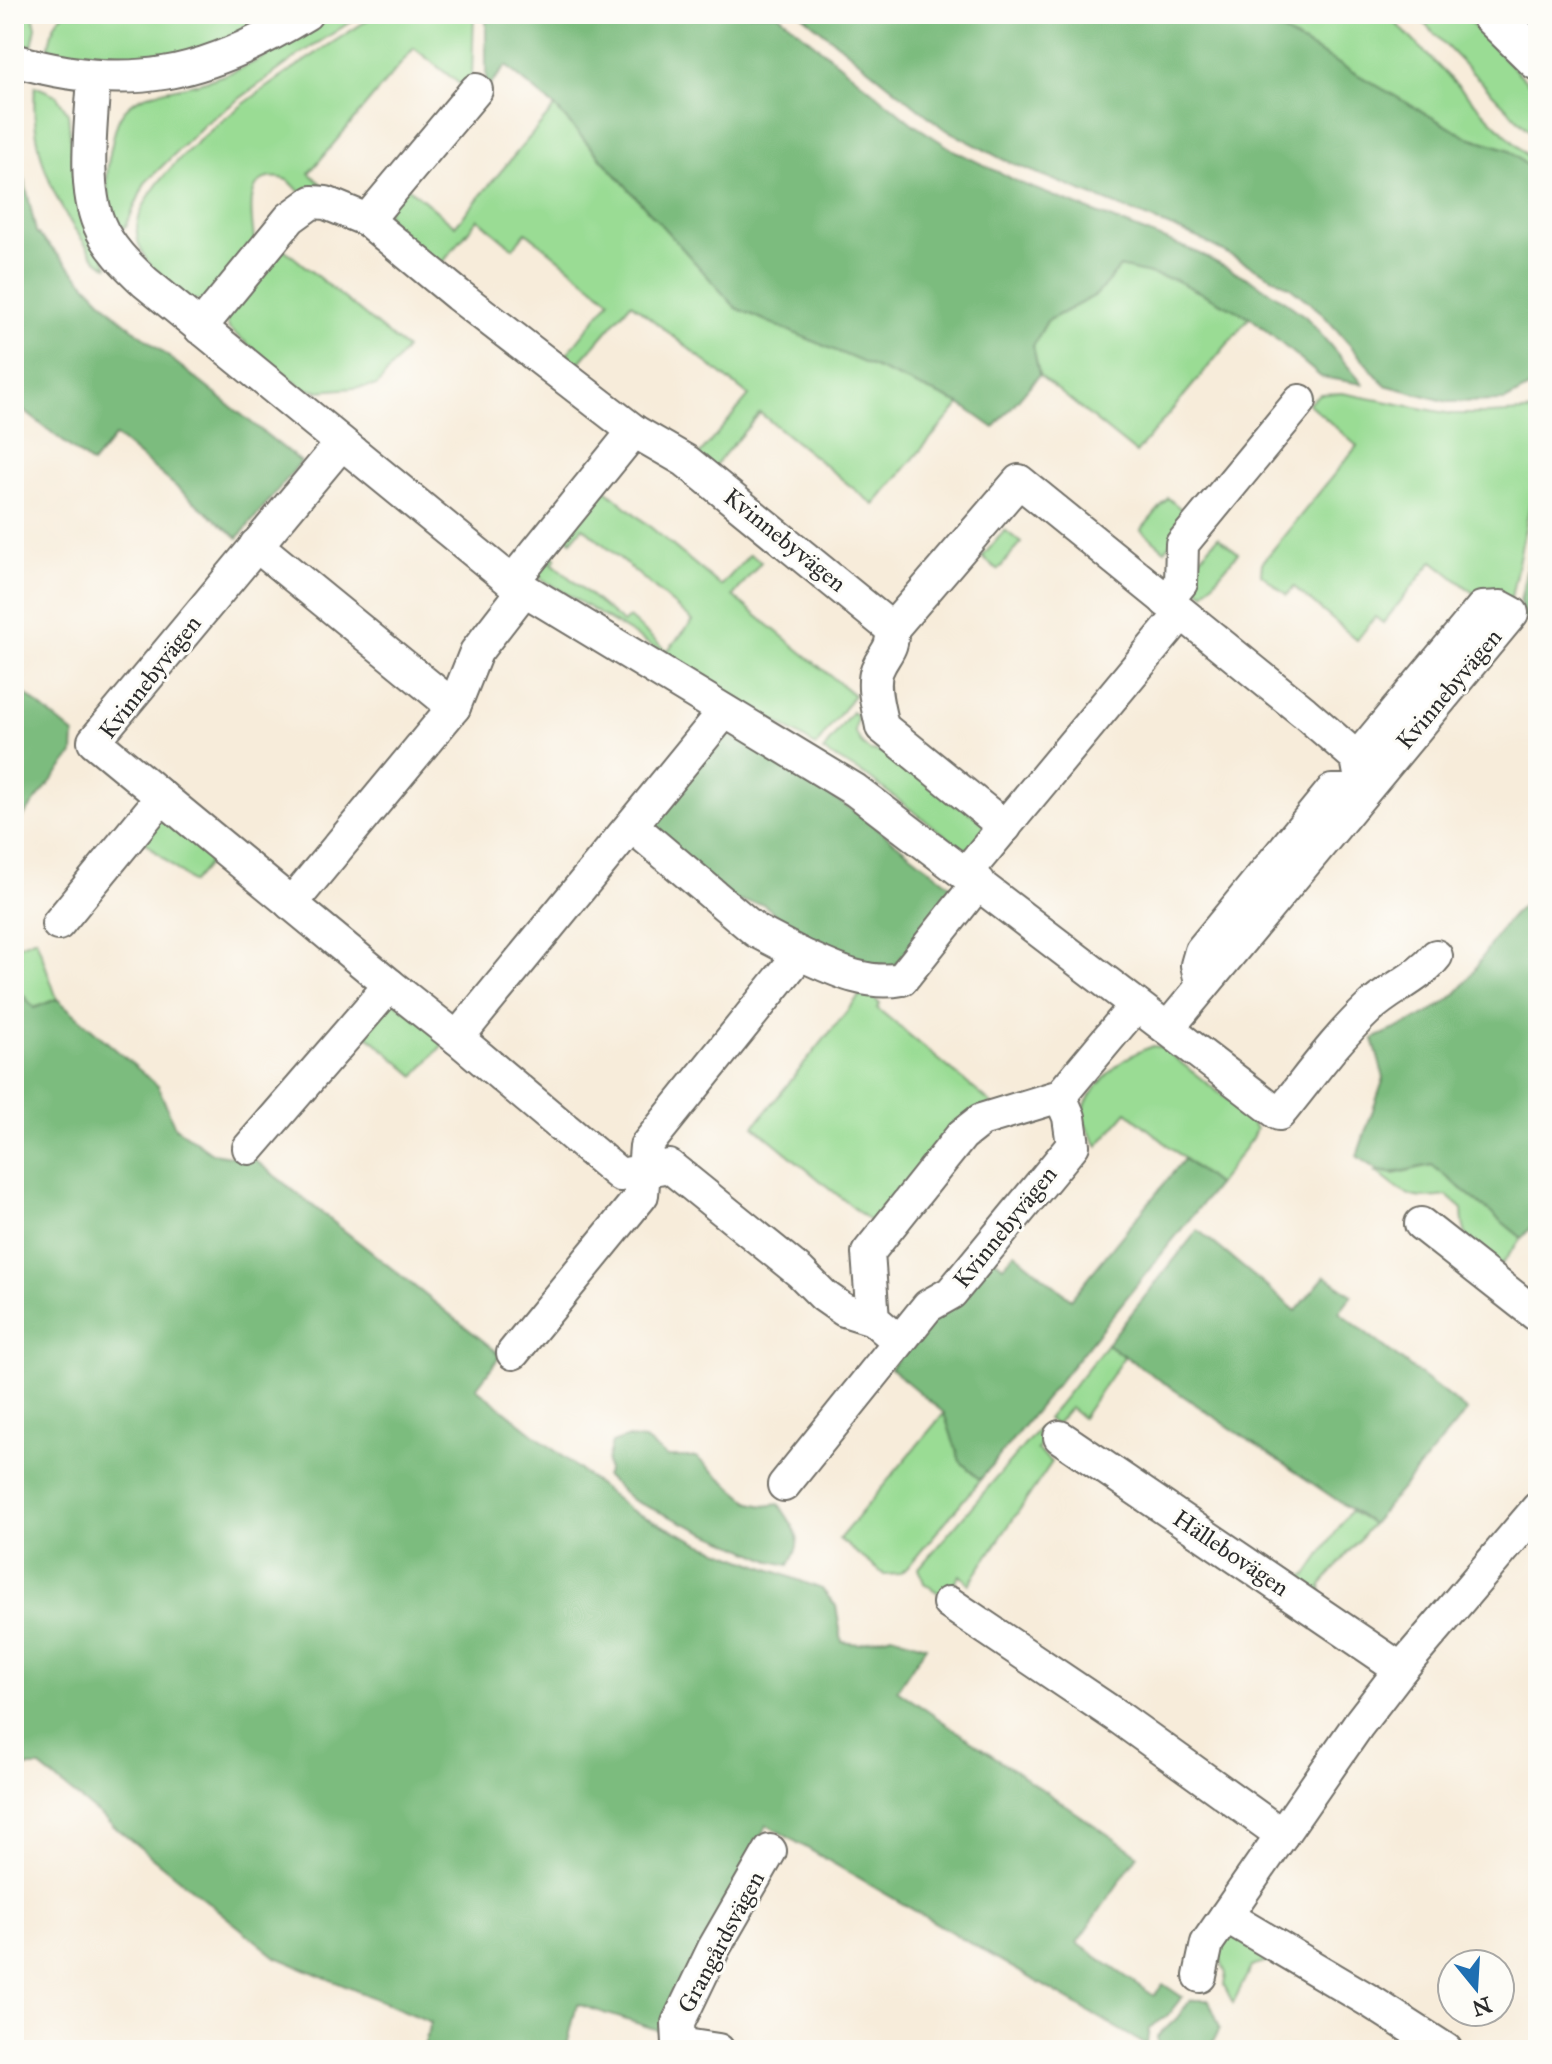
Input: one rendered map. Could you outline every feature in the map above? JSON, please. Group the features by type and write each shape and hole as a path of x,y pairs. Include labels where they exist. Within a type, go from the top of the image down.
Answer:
{"main road":[{"path":"1491,14 1538,60"},
{"path":"1506,14 1538,50"}],"street":[{"path":"14,60 50,70 133,77 199,66 263,39 306,14"},
{"path":"94,76 91,180 98,222 120,258 145,282 518,586 855,790 1279,1114 1365,1012 1388,991 1417,975 1436,956"},
{"path":"367,220 476,90"},
{"name":"Kvinnebyvägen","path":"200,328 301,208 312,202 326,203 367,220 458,295 634,431 686,461 892,629"},
{"path":"632,826 756,931 800,954 870,981 902,979 1005,827 1174,608 1181,583 1182,544 1300,401"},
{"path":"291,904 454,707 476,652 518,586 634,431"},
{"name":"Kvinnebyvägen","path":"341,444 94,741 620,1175 669,1166 800,1272 824,1296 844,1310 873,1319 900,1341"},
{"path":"1005,827 882,727 875,685 877,670 893,644 892,629 1019,481 1357,758 1363,791"},
{"path":"256,545 454,707"},
{"name":"Kvinnebyvägen","path":"1168,1028 1512,613 1501,607 1482,608 1357,758"},
{"path":"457,1038 724,712"},
{"path":"58,924 162,797"},
{"path":"513,1353 642,1195 646,1146 800,954"},
{"path":"249,1148 390,985"},
{"path":"873,1319 868,1253 962,1135 981,1120 1060,1096 1136,1005"},
{"name":"Kvinnebyvägen","path":"784,1485 928,1306 951,1293 1073,1145 1073,1131 1060,1096"},
{"path":"1421,1224 1538,1316"},
{"name":"Hällebovägen","path":"1060,1437 1401,1669"},
{"path":"1200,1976 1207,1943 1358,1725 1401,1669 1538,1508"},
{"path":"949,1603 1121,1719 1282,1835"},
{"name":"Grangårdsvägen","path":"718,2050 679,2044 678,2023 714,1948 770,1851"},
{"path":"1226,1916 1446,2050"}],"green space":[{"path":"14,14 33,15 36,27 32,46 14,41"},
{"path":"64,14 279,14 195,51 139,60 110,60 48,49 55,25"},
{"path":"333,14 363,14 299,55 205,124 145,183 126,226 119,230 109,201 107,173 115,130 126,109 141,97 208,81 250,64"},
{"path":"377,14 474,14 472,74 466,89 414,48 309,173 337,198 303,193 284,179 260,181 252,199 251,211 255,245 204,300 188,300 156,272 143,255 137,235 143,207 164,176 196,143 234,111"},
{"path":"486,14 778,14 913,124 955,151 1020,183 1196,252 1253,281 1306,317 1363,384 1321,377 1250,317 1175,280 1120,267 1096,295 1047,321 1033,346 1039,375 994,428 960,404 736,308 555,107 506,66 486,90"},
{"path":"801,14 1233,14 1262,20 1465,136 1507,149 1538,175 1538,383 1505,401 1448,402 1385,385 1321,312 1289,286 1198,238 1004,160 943,128"},
{"path":"1233,14 1387,14 1538,167 1538,175 1507,149 1465,136 1262,20"},
{"path":"1415,14 1462,14 1538,93 1538,140"},
{"path":"35,86 56,95 68,113 74,177 108,266 93,255 53,190 36,129"},
{"path":"555,107 736,308 960,404 874,505 760,413 711,470 695,460 749,396 631,303 570,374 559,364 610,300 526,232 513,248 478,219 439,267 389,228 387,208 405,185 455,226"},
{"path":"14,132 36,232 116,315 301,462 238,538 115,436 92,464 14,403"},
{"path":"279,245 406,349 377,386 318,391 304,389 229,329 225,316"},
{"path":"1120,267 1175,280 1250,317 1136,453 1039,375 1033,346 1047,321 1096,295"},
{"path":"1342,393 1451,414 1538,411 1538,464 1511,598 1481,599 1433,561 1383,623 1375,617 1357,640 1294,587 1287,595 1261,574 1262,563 1357,446 1308,403 1320,394"},
{"path":"599,484 721,586 750,554 761,562 733,596 854,695 816,746 534,574 552,556 556,558 552,563 623,623 629,618 667,651 693,621 583,527 571,541 565,534"},
{"path":"1168,498 1192,518 1165,550 1141,530"},
{"path":"1538,512 1538,630 1523,618 1520,602"},
{"path":"1005,530 1021,543 998,570 982,557"},
{"path":"1218,537 1238,553 1204,593 1184,577"},
{"path":"14,685 74,734 73,754 14,828"},
{"path":"852,712 857,716 855,732 870,751 899,754 986,825 970,848 963,849 868,777 823,751"},
{"path":"727,733 856,812 962,894 887,973 781,933 772,911 763,904 735,901 654,831 652,813"},
{"path":"165,814 218,853 192,883 140,838"},
{"path":"1538,896 1538,1218 1522,1238 1432,1165 1385,1172 1357,1156 1384,1078 1373,1039 1421,1017 1454,995 1514,913"},
{"path":"36,938 57,999 34,1008 14,984 14,947"},
{"path":"14,984 34,1008 57,999 158,1086 175,1127 212,1153 255,1160 501,1355 476,1388 630,1510 700,1543 822,1589 836,1606 842,1642 859,1644 892,1635 926,1646 897,1690 1138,1855 1077,1943 1154,1996 1163,1984 1182,1997 1166,2017 1149,2028 1146,2050 1146,2045 767,1825 661,2031 577,2004 566,2050 423,2050 431,2022 276,1957 40,1767 14,1767"},
{"path":"864,990 880,1004 877,1008 991,1103 873,1224 754,1126"},
{"path":"392,1000 447,1040 415,1076 361,1030"},
{"path":"1153,1046 1161,1047 1246,1114 1256,1129 1217,1185 1127,1112 1098,1146 1085,1124 1084,1109 1100,1083 1123,1061"},
{"path":"1184,1159 1217,1185 980,1480 960,1461 944,1413 890,1368 991,1256 1003,1266 1015,1253 1071,1299"},
{"path":"1432,1165 1522,1238 1501,1265 1471,1243 1465,1230 1462,1209 1447,1196 1415,1197 1375,1171 1394,1174"},
{"path":"1198,1230 1296,1311 1325,1276 1352,1295 1339,1312 1467,1411 1372,1524 1107,1344"},
{"path":"1107,1344 1124,1357 1082,1418 1070,1408 1055,1425 1047,1419"},
{"path":"944,1413 960,1461 980,1480 907,1568 899,1574 885,1575 839,1539"},
{"path":"1039,1428 1048,1435 1037,1450 1052,1462 969,1584 960,1575 943,1596 924,1583 919,1568"},
{"path":"626,1438 645,1440 667,1457 696,1457 751,1503 764,1506 779,1504 798,1540 789,1565 771,1561 632,1500 605,1476 612,1443"},
{"path":"1350,1511 1372,1524 1321,1585 1323,1603 1287,1579 1307,1575"},
{"path":"1233,1936 1282,1958 1251,1967 1233,2003 1224,1985 1226,1974 1218,1952 1227,1938"},
{"path":"1190,2000 1209,2000 1220,2028 1209,2050 1159,2050 1157,2037"}]}
